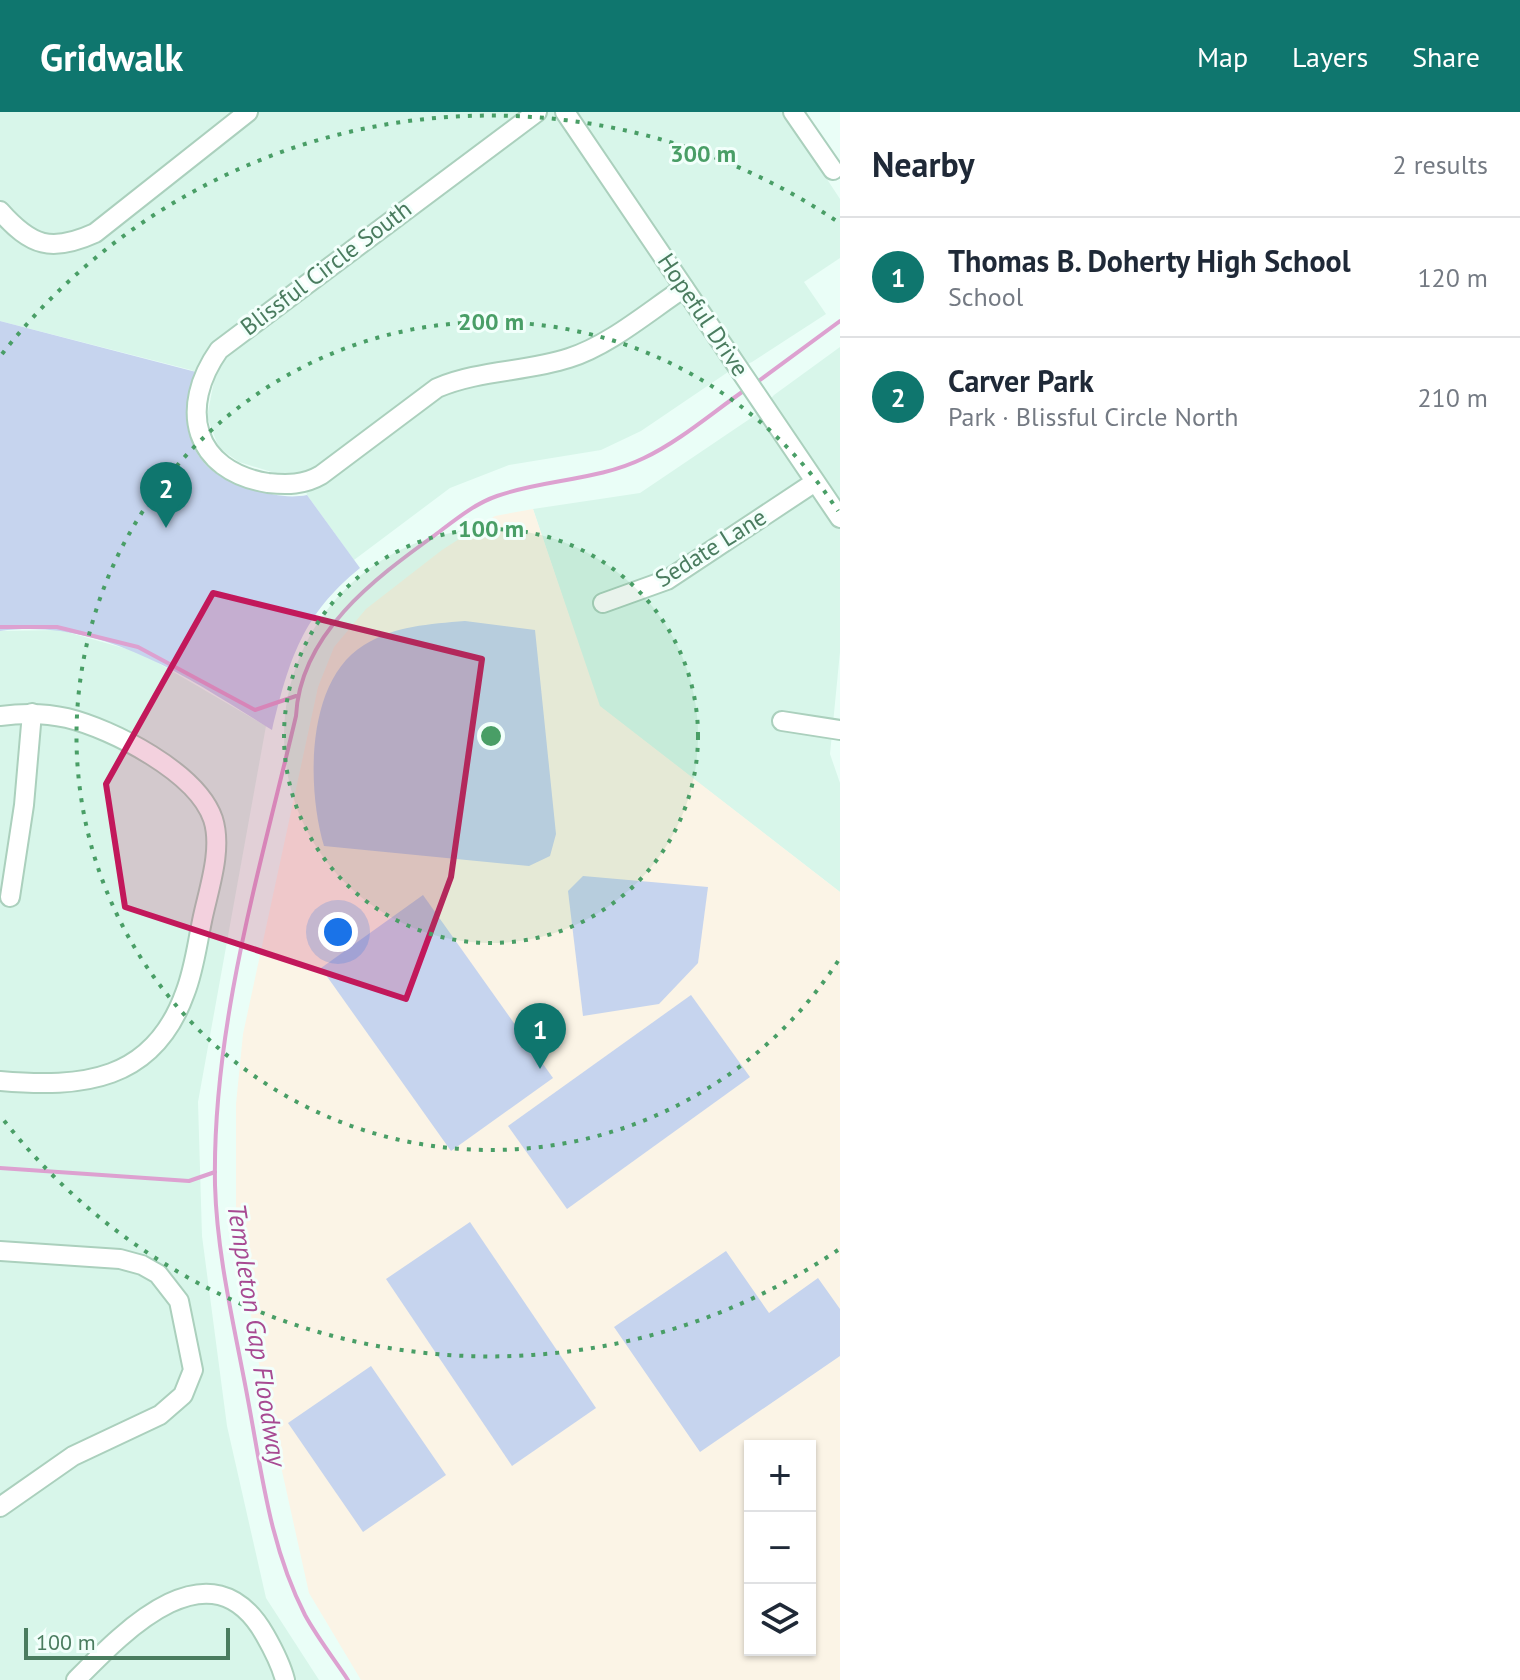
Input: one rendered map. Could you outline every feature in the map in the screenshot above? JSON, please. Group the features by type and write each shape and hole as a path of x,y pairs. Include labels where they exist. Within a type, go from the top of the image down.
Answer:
{"street":[{"path":"0,211 16,229 44,245 78,241 95,233 248,112"},
{"name":"Blissful Circle South","path":"537,112 219,350 203,381 196,414 200,437 220,464 256,481 280,484 306,482 321,475 437,388 459,379 569,358 596,345 684,288"},
{"name":"Hopeful Drive","path":"565,112 840,518"},
{"path":"793,112 833,170"},
{"name":"Sedate Lane","path":"603,603 667,580 815,482"},
{"path":"10,897 24,805 32,713"},
{"path":"0,716 32,713 91,725 178,773 198,795 213,821 213,868 187,990 164,1033 128,1065 105,1076 53,1085 0,1081"},
{"path":"782,721 840,730"},
{"path":"0,1251 120,1259 142,1265 170,1286 179,1301 193,1370 190,1382 175,1405 62,1462 0,1507"},
{"path":"76,1680 142,1618 186,1596 203,1593 220,1595 249,1612 273,1649 285,1680"}],"highlighted area":[{"path":"213,593 482,659 451,877 406,999 125,907 106,784"}],"shaded area":[{"path":"0,112 783,112 840,199 840,258 804,282 826,314 752,362 728,372 641,431 601,450 509,465 450,488 354,560 307,495 302,475 278,474 239,462 219,448 207,417 214,381 191,370 0,321"},
{"path":"0,321 196,372 188,412 193,445 201,459 213,471 251,489 286,496 307,495 360,568 324,603 311,621 292,660 272,730 177,673 109,643 74,633 38,629 0,631"},
{"path":"840,347 840,652 830,754 840,783 840,892 599,706 533,509 640,493 757,414 774,395"},
{"path":"533,509 600,706 840,892 840,1680 361,1680 309,1593 261,1376 236,1223 236,1104 243,1034 318,687 334,647 366,609 442,550 495,516"},
{"path":"465,621 535,630 556,834 550,856 529,866 324,846 318,822 314,767 321,709 330,684 345,662 376,639 413,627"},
{"path":"60,630 141,653 266,726 198,1102 202,1236 227,1426 266,1598 319,1680 0,1680 0,631"},
{"path":"583,876 708,887 698,963 659,1004 583,1016 568,891"},
{"path":"423,895 553,1078 451,1151 321,968"},
{"path":"691,995 750,1077 567,1209 508,1126"},
{"path":"470,1222 596,1408 512,1466 386,1279"},
{"path":"726,1251 769,1313 818,1278 840,1309 840,1356 700,1452 614,1327"},
{"path":"371,1366 446,1475 363,1532 288,1423"}],"waterway":[{"name":"Templeton Gap Floodway","path":"756,383 840,321"},
{"name":"Templeton Gap Floodway","path":"348,1680 305,1615 275,1537 227,1293 216,1212 216,1126 230,1008 301,686 311,659 344,611 388,570 465,513 489,499 515,490 626,466 683,435 745,390"},
{"name":"Templeton Gap Floodway","path":"0,627 57,627 138,647 255,710 296,696"},
{"path":"0,1168 189,1181 215,1172"}],"place":[{"name":"Carver Park","path":"166,528"},
{"name":"Thomas B. Doherty High School","path":"540,1069"}]}
